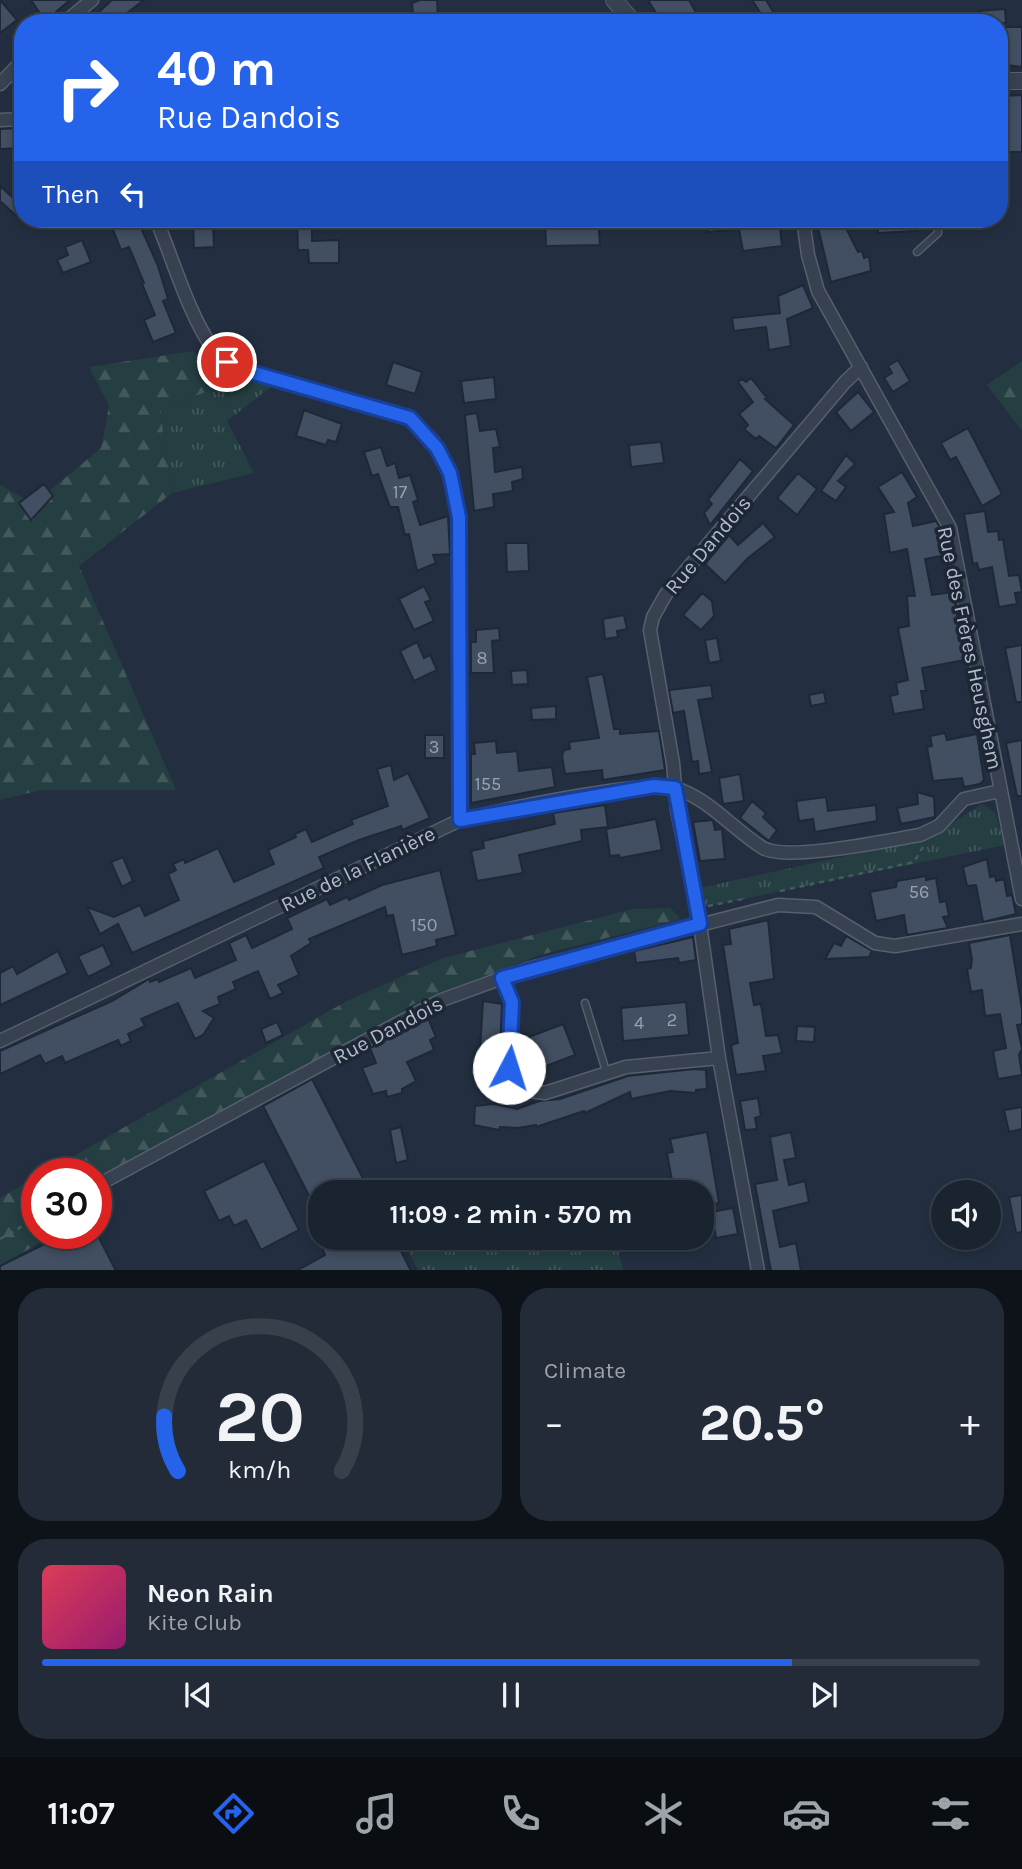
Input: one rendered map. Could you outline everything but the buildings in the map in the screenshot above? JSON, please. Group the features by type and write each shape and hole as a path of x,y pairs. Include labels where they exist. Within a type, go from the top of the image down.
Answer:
{"street":[{"path":"75,14 92,0"},
{"path":"614,0 626,14"},
{"path":"0,84 14,69"},
{"path":"160,228 214,351 233,367 410,418 437,448 450,473 459,517 460,820"},
{"name":"Rue des Frères Heusghem","path":"804,228 818,291 950,528 1022,900"},
{"name":"Rue Dandois","path":"758,1270 719,1058 700,924 650,641 653,617 666,594 845,382 861,367"},
{"name":"Rue de la Flanière","path":"0,1041 460,820 654,786 675,788"},
{"path":"675,788 696,799 762,847 790,854 920,835 939,826 964,799 1000,791"},
{"path":"700,924 778,905 816,907 875,943 895,946 1022,924"},
{"name":"Rue Dandois","path":"112,1177 439,1001 502,978 700,924"},
{"path":"502,978 512,1002 509,1068 516,1083 529,1091 545,1093 606,1071 719,1058"}],"lane":[{"path":"917,252 938,233 938,228"},
{"path":"585,1003 606,1071"}],"path":[{"path":"770,893 914,862"},
{"path":"696,908 744,898"},
{"path":"0,1239 21,1227"}],"green space":[{"path":"193,351 229,382 160,411 172,493 79,566 176,790 41,790 0,800 0,485 34,504 101,448 109,406 89,367"},
{"path":"1022,361 1022,431 987,385"},
{"path":"280,380 227,421 254,473 172,493 160,411 229,382"},
{"path":"982,804 995,812 1005,845 704,907 699,888 928,838"},
{"path":"670,908 681,919 540,955 414,1004 333,1055 112,1171 112,1158 70,1158 347,1001 443,958 633,909"},
{"path":"21,1186 21,1249 29,1249 0,1265 0,1198"},
{"path":"408,1250 618,1250 623,1270 418,1270"}],"route":[{"path":"227,362 233,367 410,418 434,442 450,473 459,517 460,820 499,811 654,786 675,788 700,924 527,969 502,978 512,1002 509,1068"}]}
